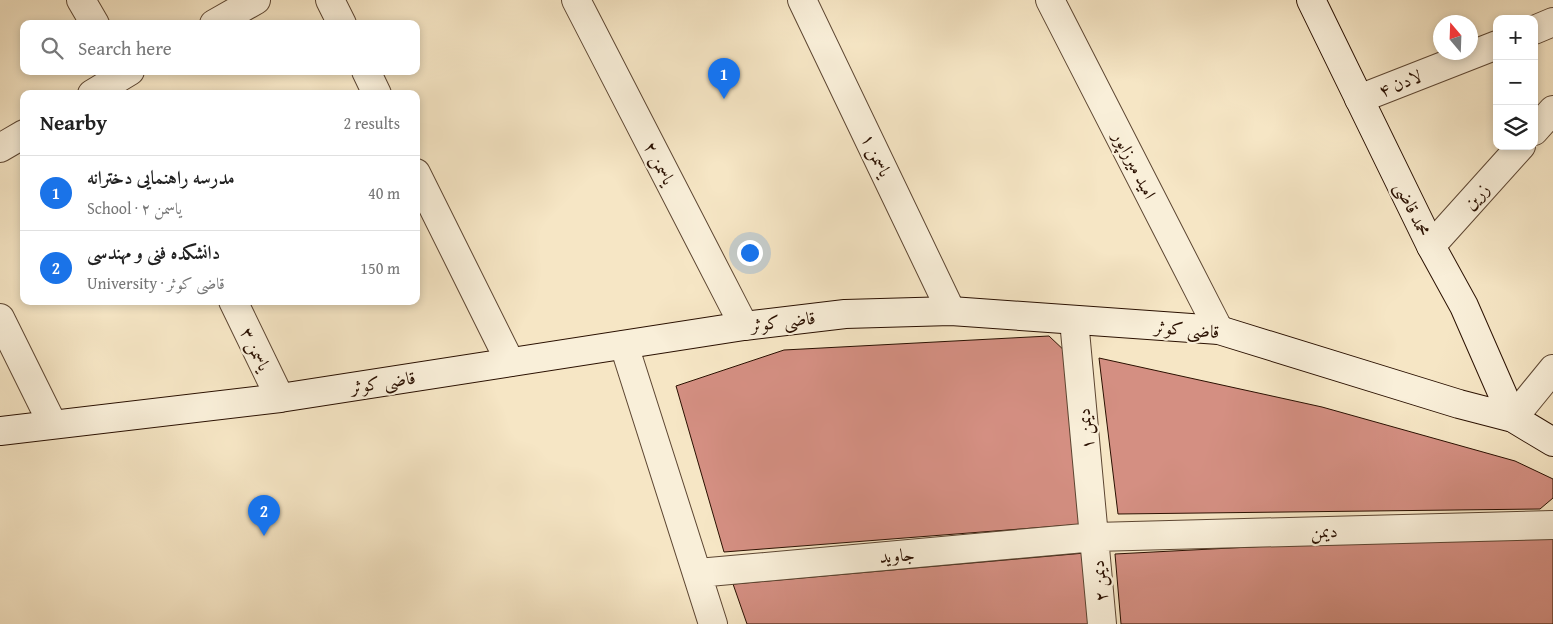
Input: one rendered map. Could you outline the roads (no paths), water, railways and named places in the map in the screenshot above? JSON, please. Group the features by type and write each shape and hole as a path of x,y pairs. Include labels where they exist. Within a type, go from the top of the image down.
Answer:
{"street":[{"path":"81,0 92,20"},
{"path":"221,20 256,0"},
{"path":"330,0 340,20"},
{"name":"یاسمن ۲","path":"576,0 744,326"},
{"name":"یاسمن ۱","path":"802,0 951,311"},
{"name":"امید میرزاپور","path":"1050,0 1219,330"},
{"name":"محمد قاضی","path":"1311,0 1431,246 1484,346 1513,418"},
{"path":"1538,28 1553,22"},
{"name":"لادن ۴","path":"1359,99 1493,47"},
{"path":"368,75 375,90"},
{"path":"100,90 126,78"},
{"path":"1538,127 1553,110"},
{"path":"0,148 20,136"},
{"name":"زرین","path":"1431,246 1517,150"},
{"path":"420,182 510,362"},
{"name":"یاسمن ۳","path":"235,305 280,398"},
{"name":"قاضی کوثر","path":"0,431 52,423 280,398 744,326 845,314 951,311 1219,330 1459,404 1513,418 1553,442"},
{"path":"0,318 52,423"},
{"name":"دیمن ۱","path":"1074,320 1095,537"},
{"path":"624,345 714,624"},
{"path":"1513,418 1553,369"},
{"name":"دیمن","path":"1095,537 1553,525"},
{"name":"جاوید","path":"698,573 1095,537"},
{"name":"دیمن ۲","path":"1095,537 1102,624"}],"place":[{"name":"مدرسه راهنمایی دخترانه","path":"724,99"},
{"name":"دانشکده فنی و مهندسی","path":"264,536"}]}
